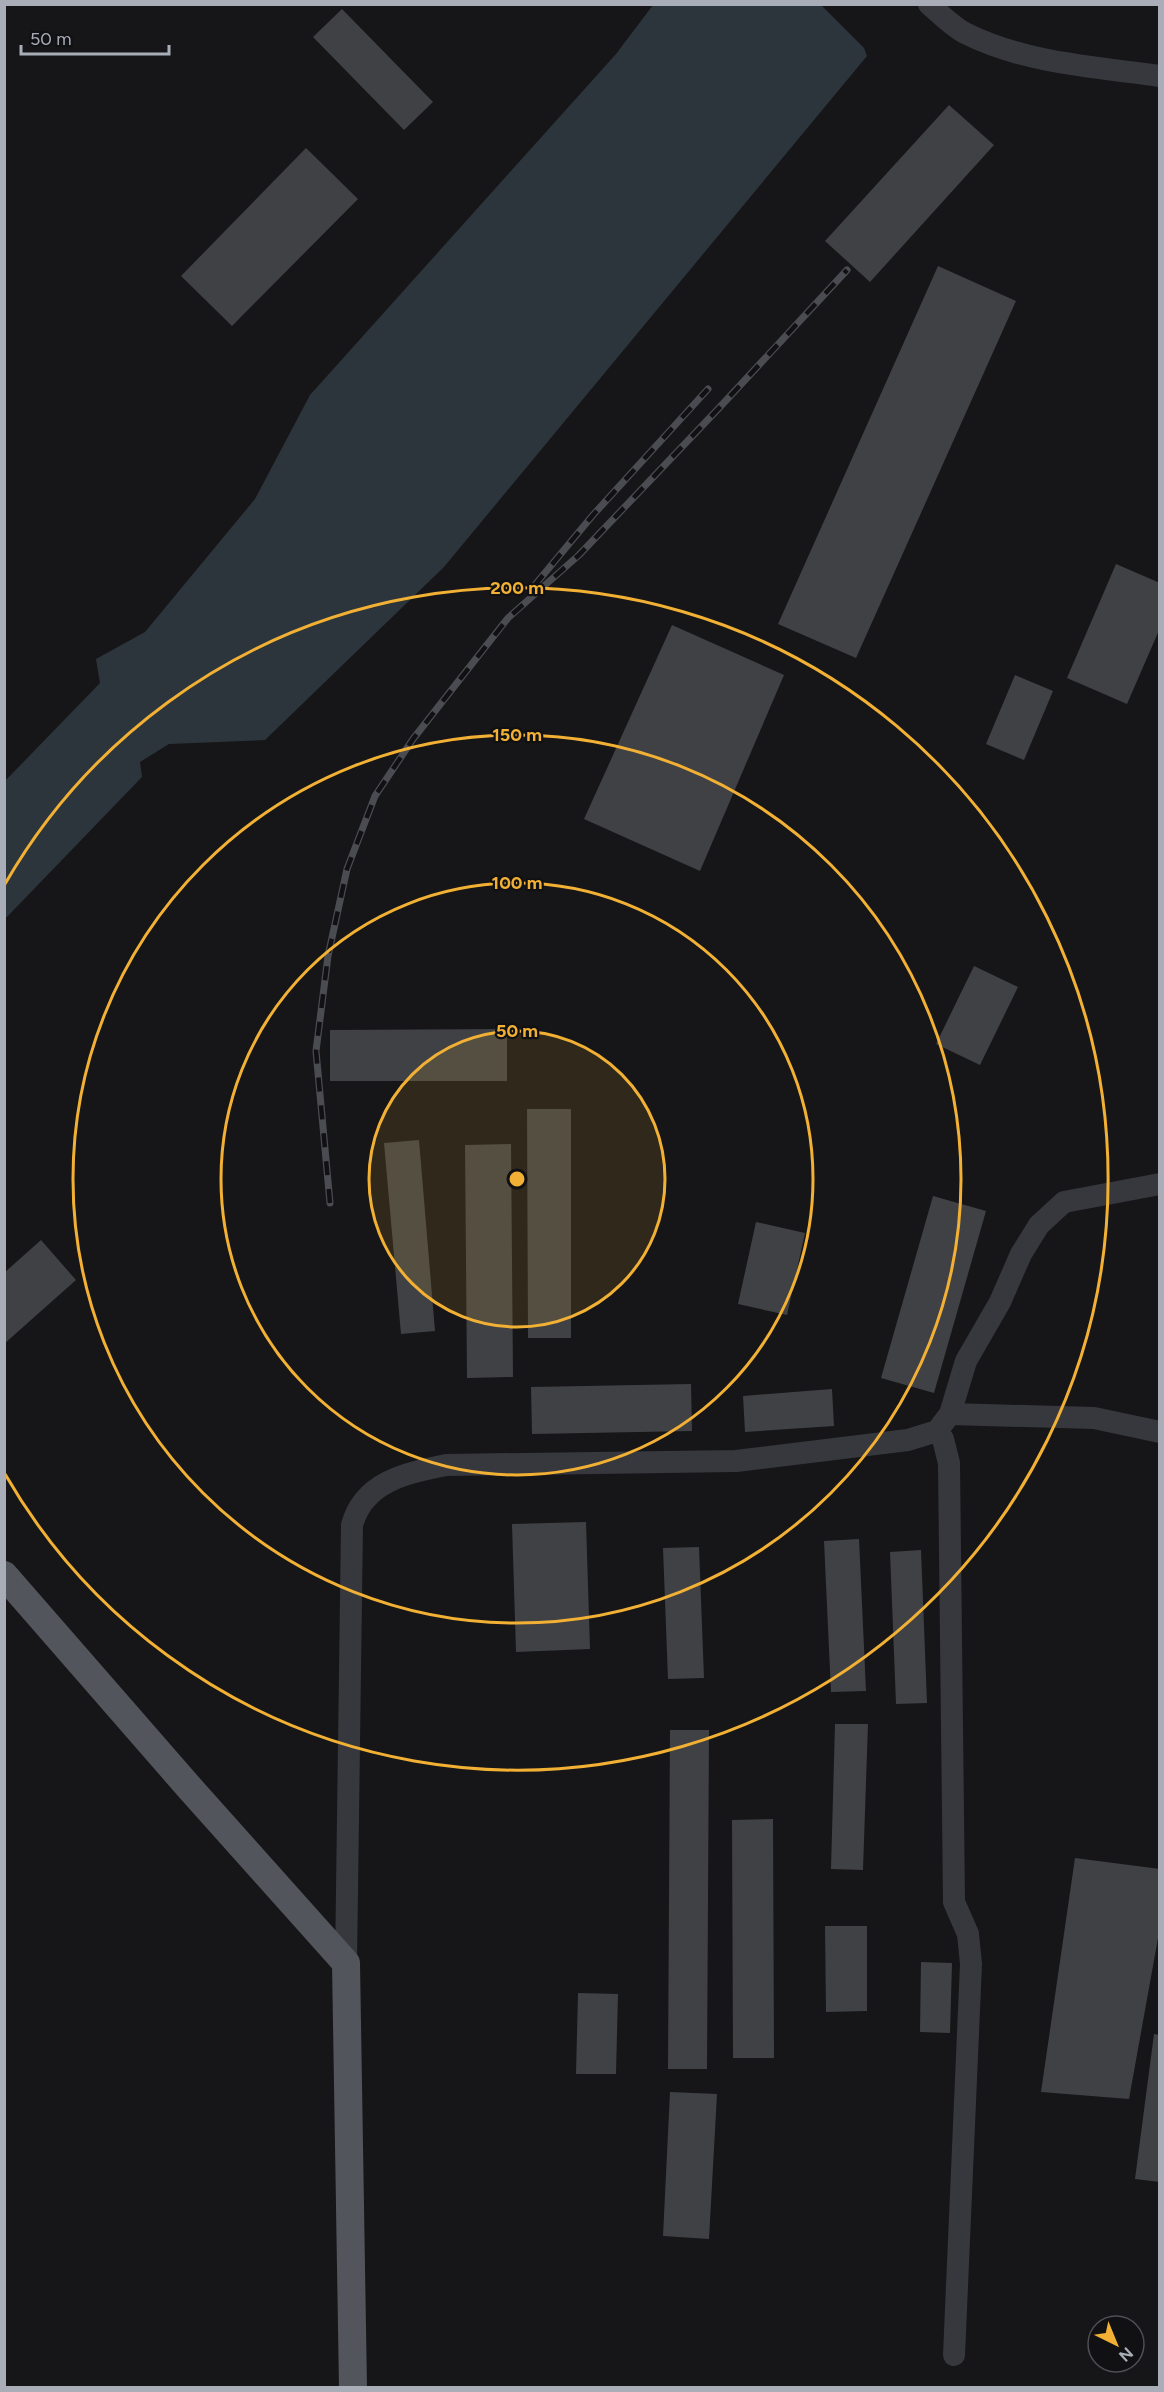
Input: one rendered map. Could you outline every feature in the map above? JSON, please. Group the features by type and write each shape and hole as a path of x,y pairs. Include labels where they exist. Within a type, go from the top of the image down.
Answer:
{"main road":[{"path":"4,1575 346,1963 353,2388"}],"street":[{"path":"929,4 964,32 988,43 1043,59 1160,76"},
{"path":"954,2355 971,1964 968,1934 954,1902 949,1463 943,1439 943,1422 966,1361 1000,1302 1021,1254 1039,1225 1064,1202 1160,1184"},
{"path":"346,1963 352,1525 357,1509 371,1493 402,1474 446,1465 736,1461 908,1440 943,1422 1094,1418 1160,1432"}],"shaded area":[{"path":"653,5 821,5 864,48 867,56 444,567 265,740 169,744 140,762 142,777 5,919 5,781 100,683 96,659 145,632 255,499 310,395 616,54"}],"building":[{"path":"342,9 433,102 404,130 313,37"},
{"path":"949,105 994,145 870,282 825,241"},
{"path":"306,148 358,199 232,326 181,276"},
{"path":"938,266 1016,301 856,658 778,624"},
{"path":"1116,564 1160,583 1160,628 1127,704 1067,678"},
{"path":"672,625 784,675 700,871 584,819"},
{"path":"1015,675 1053,691 1024,760 986,744"},
{"path":"974,966 1018,987 980,1065 936,1044"},
{"path":"507,1029 507,1081 330,1081 330,1030"},
{"path":"527,1109 571,1109 571,1338 528,1338"},
{"path":"419,1140 435,1331 401,1334 384,1143"},
{"path":"511,1144 513,1377 467,1378 465,1145"},
{"path":"933,1196 986,1211 934,1393 881,1378"},
{"path":"756,1222 805,1233 787,1315 738,1304"},
{"path":"41,1240 76,1280 4,1344 4,1273"},
{"path":"691,1384 692,1431 532,1434 531,1387"},
{"path":"832,1389 834,1426 745,1432 743,1396"},
{"path":"586,1522 590,1649 516,1652 512,1524"},
{"path":"859,1539 866,1691 831,1692 824,1541"},
{"path":"699,1547 704,1678 668,1679 663,1548"},
{"path":"921,1550 927,1703 896,1704 890,1552"},
{"path":"835,1724 868,1724 863,1870 831,1869"},
{"path":"670,1730 709,1730 707,2069 668,2069"},
{"path":"773,1819 774,2058 733,2058 732,1820"},
{"path":"1075,1858 1160,1869 1160,1927 1129,2099 1041,2092"},
{"path":"825,1926 867,1926 867,2011 826,2012"},
{"path":"921,1962 952,1963 950,2033 920,2032"},
{"path":"578,1993 618,1994 616,2074 576,2074"},
{"path":"1154,2034 1160,2035 1160,2182 1135,2179"},
{"path":"670,2092 717,2094 709,2239 663,2236"}],"railway":[{"path":"330,1203 316,1051 328,956 347,869 375,796 413,739 508,618 579,555 847,270"},
{"path":"534,586 593,515 708,389"}]}
